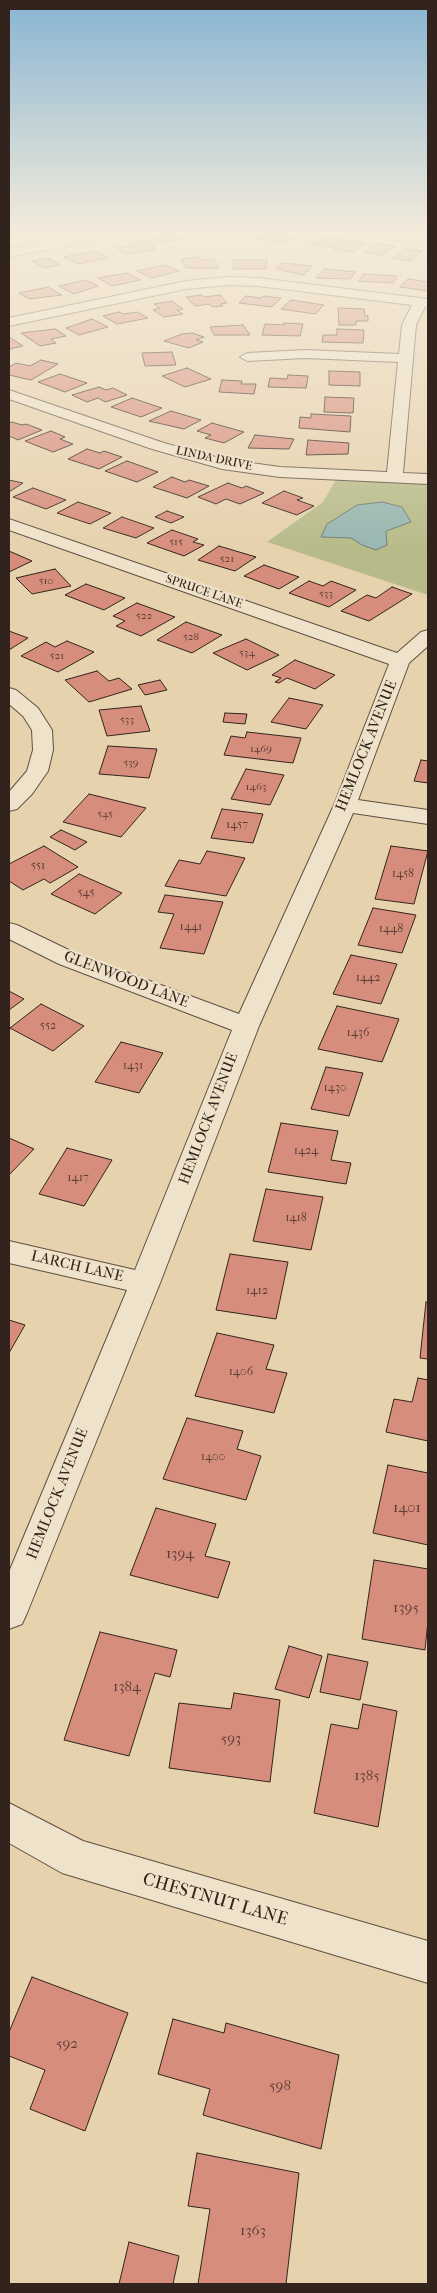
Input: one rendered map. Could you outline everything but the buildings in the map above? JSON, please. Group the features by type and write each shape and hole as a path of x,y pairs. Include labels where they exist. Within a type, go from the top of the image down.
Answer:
{"street":[{"path":"394,478 407,339"},
{"path":"247,357 306,354 404,358"},
{"name":"LINDA DRIVE","path":"9,394 158,446 222,464 280,472 428,479"},
{"name":"SPRUCE LANE","path":"9,524 400,661"},
{"name":"HEMLOCK AVENUE","path":"9,1613 145,1283 246,1026 344,804 400,661 428,636"},
{"path":"9,694 31,712 42,730 43,750 36,772 24,789 9,804"},
{"path":"344,804 428,816"},
{"name":"GLENWOOD LANE","path":"9,930 68,959 246,1026"},
{"name":"LARCH LANE","path":"9,1252 145,1283"},
{"name":"CHESTNUT LANE","path":"9,1822 76,1859 428,1962"}],"green space":[{"path":"337,478 428,481 428,595 267,542 323,502"}],"water":[{"path":"382,502 402,507 411,522 386,531 387,545 376,550 362,545 351,538 321,537 327,524 357,505"}]}
